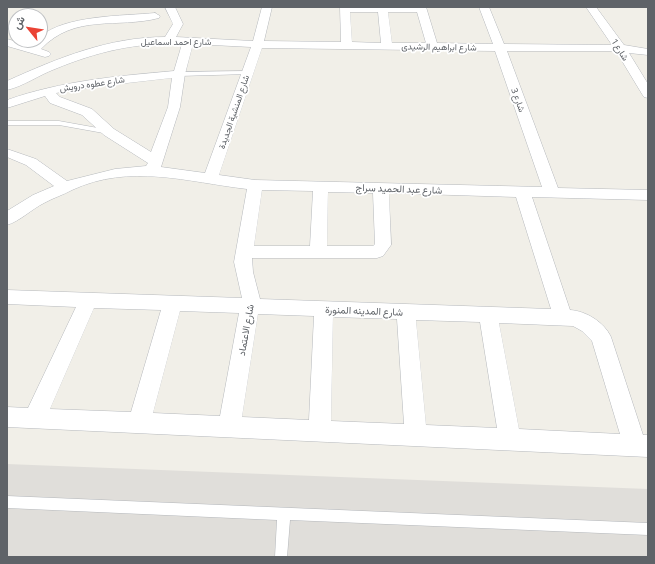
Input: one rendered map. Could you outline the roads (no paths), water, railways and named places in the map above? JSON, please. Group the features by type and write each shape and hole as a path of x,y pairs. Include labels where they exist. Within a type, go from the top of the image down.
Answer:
{"street":[{"path":"136,7 155,16 171,37 178,24 170,7"},
{"name":"شارع المنشية الجديدة","path":"210,179 257,45 267,7"},
{"name":"شارع 3","path":"484,7 552,194"},
{"name":"شارع 1","path":"591,7 620,48 648,94"},
{"path":"347,46 345,8 421,8 432,46"},
{"path":"383,9 387,46"},
{"path":"34,50 50,34 67,27 155,16"},
{"name":"شارع احمد اسماعيل","path":"7,86 88,52 122,44 171,37 188,40 257,45"},
{"path":"48,91 55,100 87,112 109,132 153,166 174,107 179,74 188,40"},
{"path":"7,42 67,61"},
{"name":"شارع ابراهيم الرشيدى","path":"257,45 620,48 648,52"},
{"name":"شارع ابراهيم الرشيدى","path":"620,48 631,46 648,46"},
{"name":"شارع عطوه درويش","path":"7,104 48,91 80,85 179,74"},
{"path":"7,153 30,161 41,167 65,188"},
{"name":"شارع عبد الحميد سراج","path":"8,218 33,202 65,188 109,175 153,166 210,179 255,185 552,194 648,195"},
{"name":"شارع الاعتماد","path":"228,427 250,307 250,290 244,272 243,262 255,185"},
{"path":"318,252 321,187"},
{"path":"245,252 371,253 381,249 384,245 381,188"},
{"path":"523,193 563,318"},
{"path":"34,418 88,300"},
{"name":"شارع المدينه المنورة","path":"9,301 88,300 324,310 574,318 585,322 601,337 642,446"},
{"path":"139,423 172,304"},
{"path":"320,432 324,310"},
{"path":"406,312 416,436"},
{"path":"488,315 510,440"},
{"path":"7,417 642,446"}],"lane":[{"path":"179,74 247,73"},
{"path":"7,123 59,123 109,132"},
{"path":"7,502 284,515 648,529"},
{"path":"280,557 284,515"}]}
